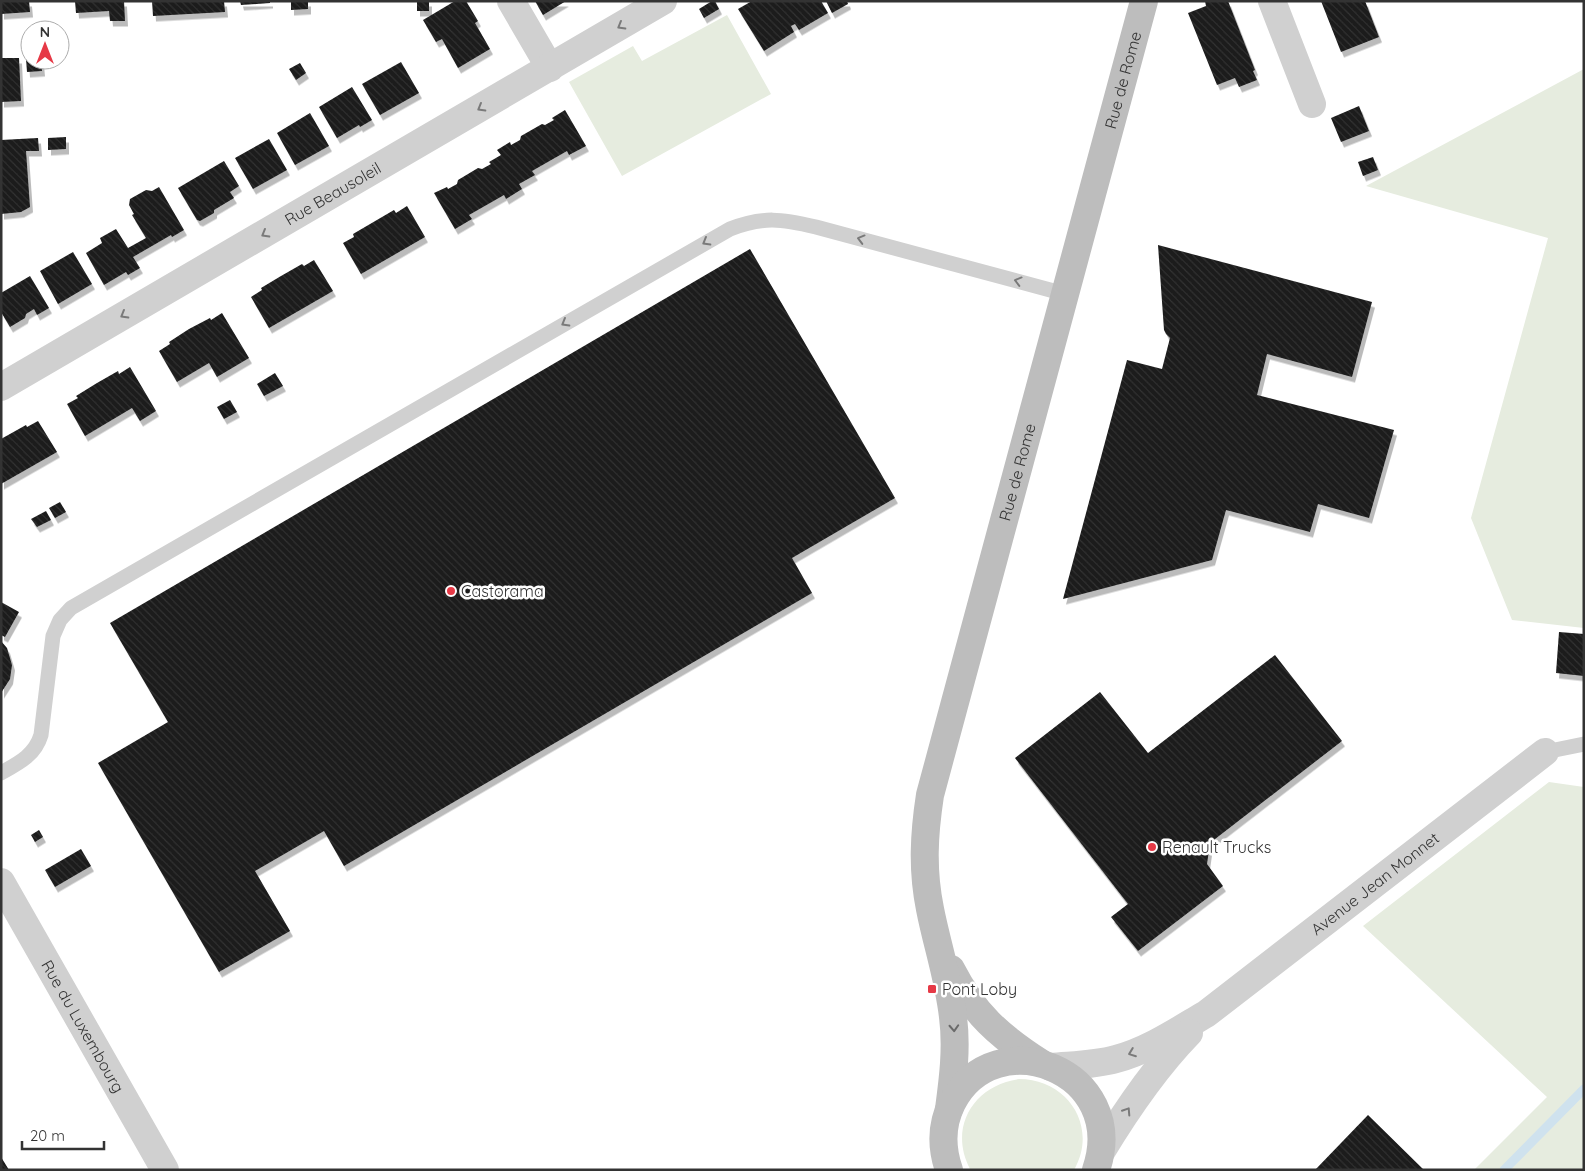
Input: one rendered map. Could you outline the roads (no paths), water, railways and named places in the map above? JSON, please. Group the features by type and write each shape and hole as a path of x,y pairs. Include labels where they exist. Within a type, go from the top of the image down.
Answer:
{"street":[{"path":"511,1 550,68"},
{"name":"Rue Beausoleil","path":"1,387 663,1"},
{"name":"Rue de Rome","path":"941,1163 944,1129 949,1109 953,1073 954,1026 948,984 930,909 925,868 924,840 930,795 1144,1"},
{"path":"1272,1 1312,104"},
{"name":"Avenue Jean Monnet","path":"1046,1065 1099,1062 1126,1056 1148,1047 1206,1014 1545,752"},
{"name":"Rue du Luxembourg","path":"1,882 165,1170"},
{"name":"Rue de Rome","path":"939,945 961,987 984,1019 1012,1045 1065,1074 1077,1083 1090,1098 1097,1112 1101,1127 1099,1163"},
{"name":"Avenue Jean Monnet","path":"1099,1163 1132,1103 1152,1075 1172,1050 1206,1014"},
{"path":"949,1109 963,1088 982,1072 996,1065 1026,1061 1046,1065"}],"lane":[{"path":"1,773 24,760 39,742 53,636 60,620 71,608 730,229 763,220 788,221 1065,294"},
{"path":"1545,752 1584,744"}],"waterway":[{"path":"1504,1170 1584,1089"}],"place":[{"name":"Castorama","path":"451,591"},
{"name":"Renault Trucks","path":"1152,847"},
{"name":"Pont Loby","path":"932,989"}]}
